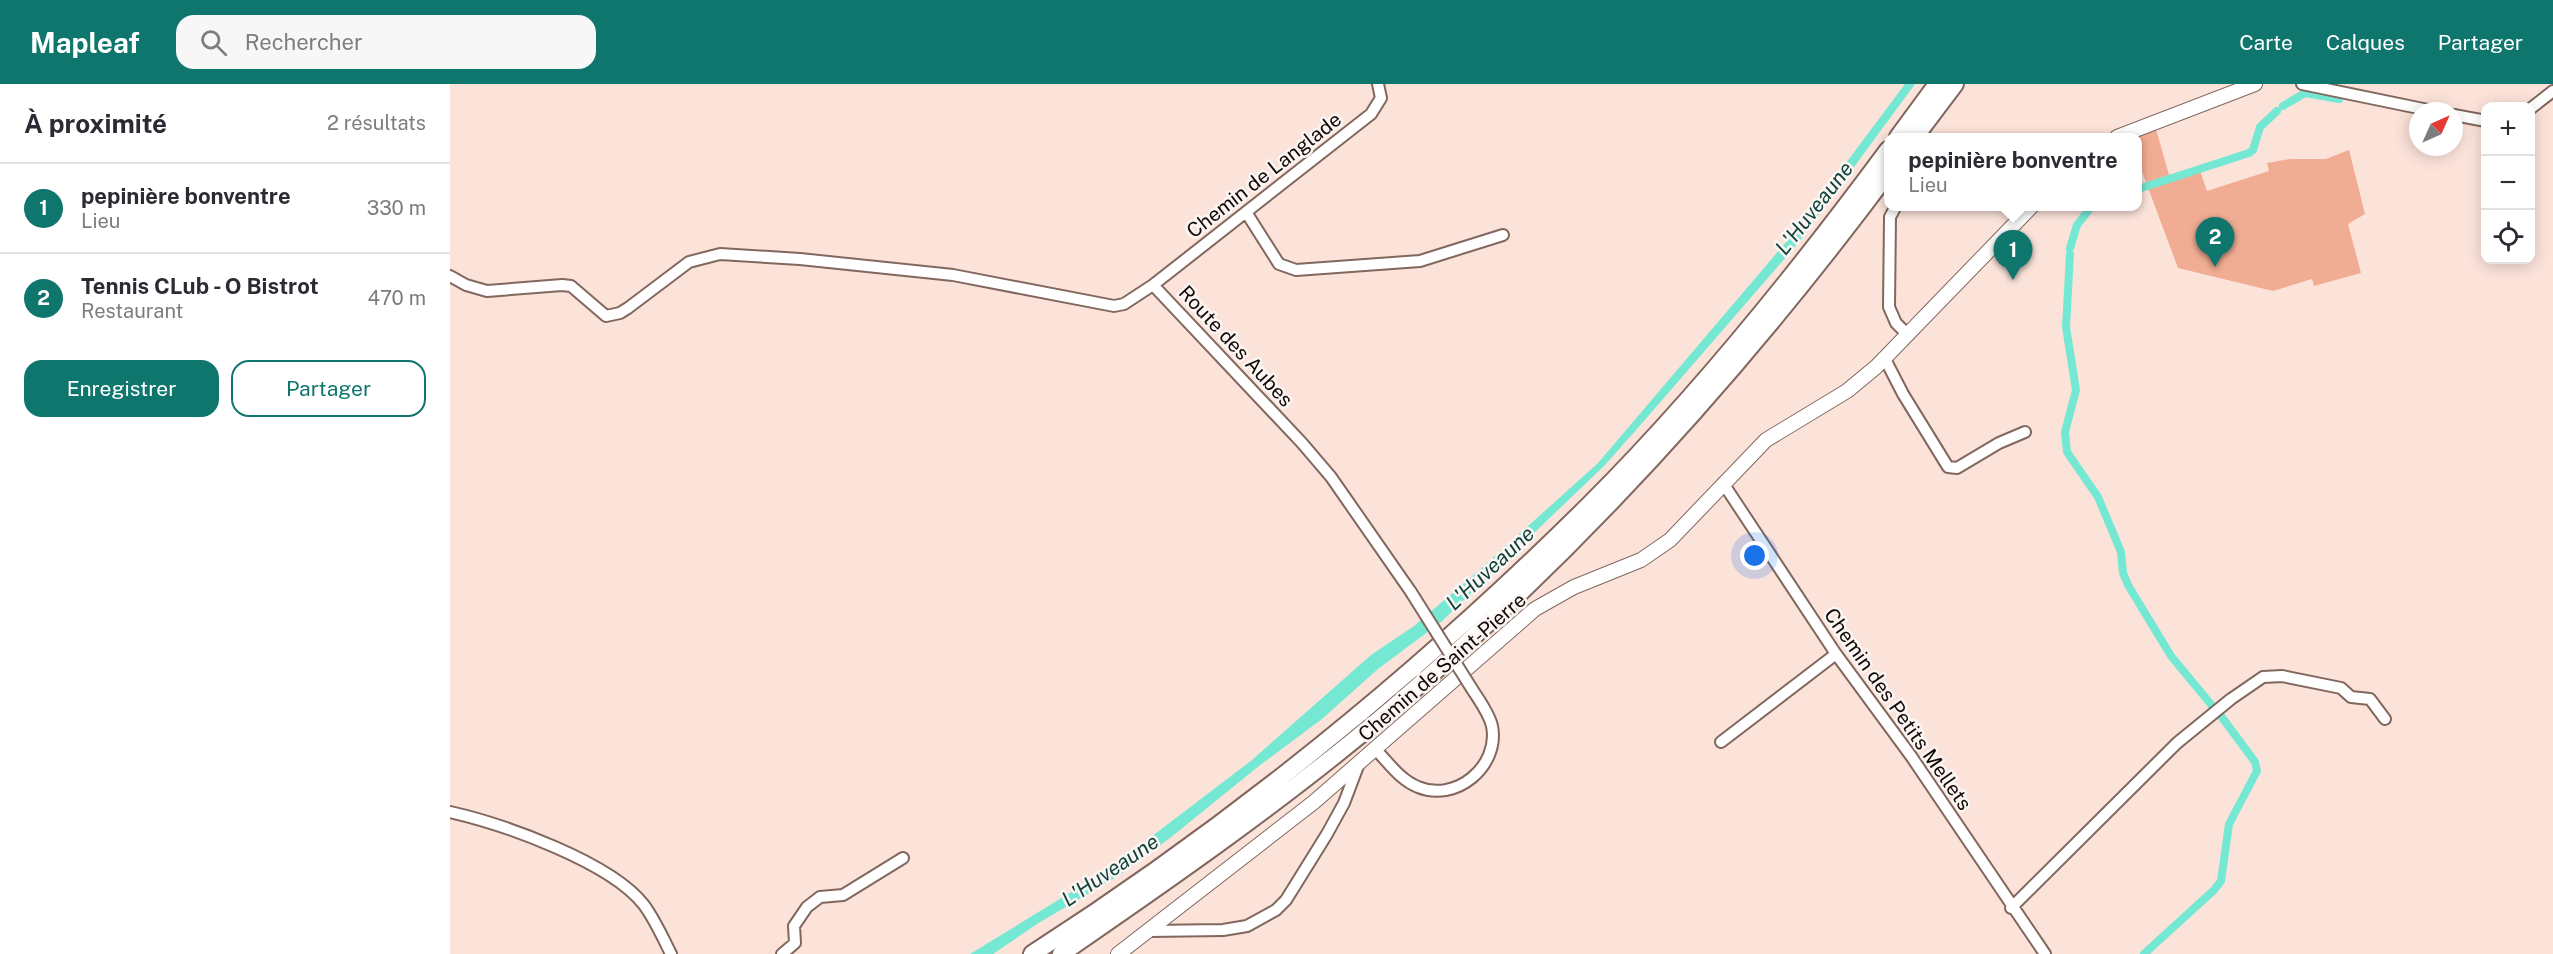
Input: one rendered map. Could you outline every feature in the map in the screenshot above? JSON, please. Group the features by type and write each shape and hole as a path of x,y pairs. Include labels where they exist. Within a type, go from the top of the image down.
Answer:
{"highway":[{"path":"1902,133 1938,84"},
{"path":"1919,133 1955,84"},
{"path":"1032,954 1109,905 1266,791 1380,699 1470,620 1592,502 1688,399 1814,251 1884,155"},
{"path":"1065,951 1276,802 1389,711 1482,629 1603,510 1700,407 1823,260 1884,178"}],"main road":[{"path":"2130,133 2254,84"},
{"name":"Chemin de Saint-Pierre","path":"1118,954 1358,766 1535,609 1574,587 1619,571 1658,550 1693,517 1766,440 1847,391 1885,359 2028,211"}],"street":[{"name":"Chemin de Langlade","path":"1153,285 1371,114 1381,98 1378,84"},
{"path":"2302,84 2409,106"},
{"path":"2535,105 2553,91"},
{"path":"2463,117 2481,121"},
{"path":"1894,211 1890,217 1889,307 1896,323 1908,335"},
{"path":"1246,212 1279,264 1296,270 1420,261 1503,235"},
{"name":"Route des Aubes","path":"450,276 466,285 487,291 571,286 606,316 620,313 628,308 689,262 720,254 800,259 953,275 1114,306 1124,304 1153,285 1295,435 1331,477 1411,592 1492,724 1492,748 1482,769 1462,784 1443,791 1419,788 1401,778 1376,750"},
{"path":"1885,359 1903,394 1948,467 1957,468 2025,432"},
{"name":"Chemin des Petits Mellets","path":"1723,483 1836,654 1911,756 2044,954"},
{"path":"1721,742 1836,654"},
{"path":"2012,908 2169,751 2231,699 2263,677 2282,675 2341,688 2351,697 2370,699 2385,719"},
{"path":"1149,930 1223,930 1247,926 1276,910 1286,900 1340,810 1358,766"},
{"path":"450,812 474,817 580,858 599,870 643,904 671,954"},
{"path":"782,954 795,943 794,926 807,908 820,897 843,895 903,858"}],"shaded area":[{"path":"2156,129 2169,175 2199,168 2207,191 2269,171 2267,163 2290,159 2326,159 2349,150 2365,214 2348,224 2361,273 2314,286 2312,279 2273,291 2178,268 2142,172 2142,133"}],"water":[{"name":"L'Huveaune","path":"1905,84 1915,84 1799,242 1604,466 1441,622 1378,669 1322,719 1120,875 1037,924 993,954 970,954 1109,869 1252,760 1371,655 1414,626 1477,572 1598,463 1792,235"}],"waterway":[{"path":"2283,106 2305,93 2339,99"},
{"path":"2142,188 2249,153 2253,150 2260,127 2277,111"},
{"path":"2070,248 2077,225 2088,211"},
{"path":"2070,254 2066,327 2076,390 2065,432 2067,452 2098,497 2121,552 2123,573 2128,585 2171,656 2214,708"},
{"path":"2144,954 2221,881 2229,824 2257,771 2255,762 2218,712"}],"place":[{"name":"Tennis CLub - O Bistrot","path":"2215,267"},
{"name":"pepinière bonventre","path":"2013,280"}]}
